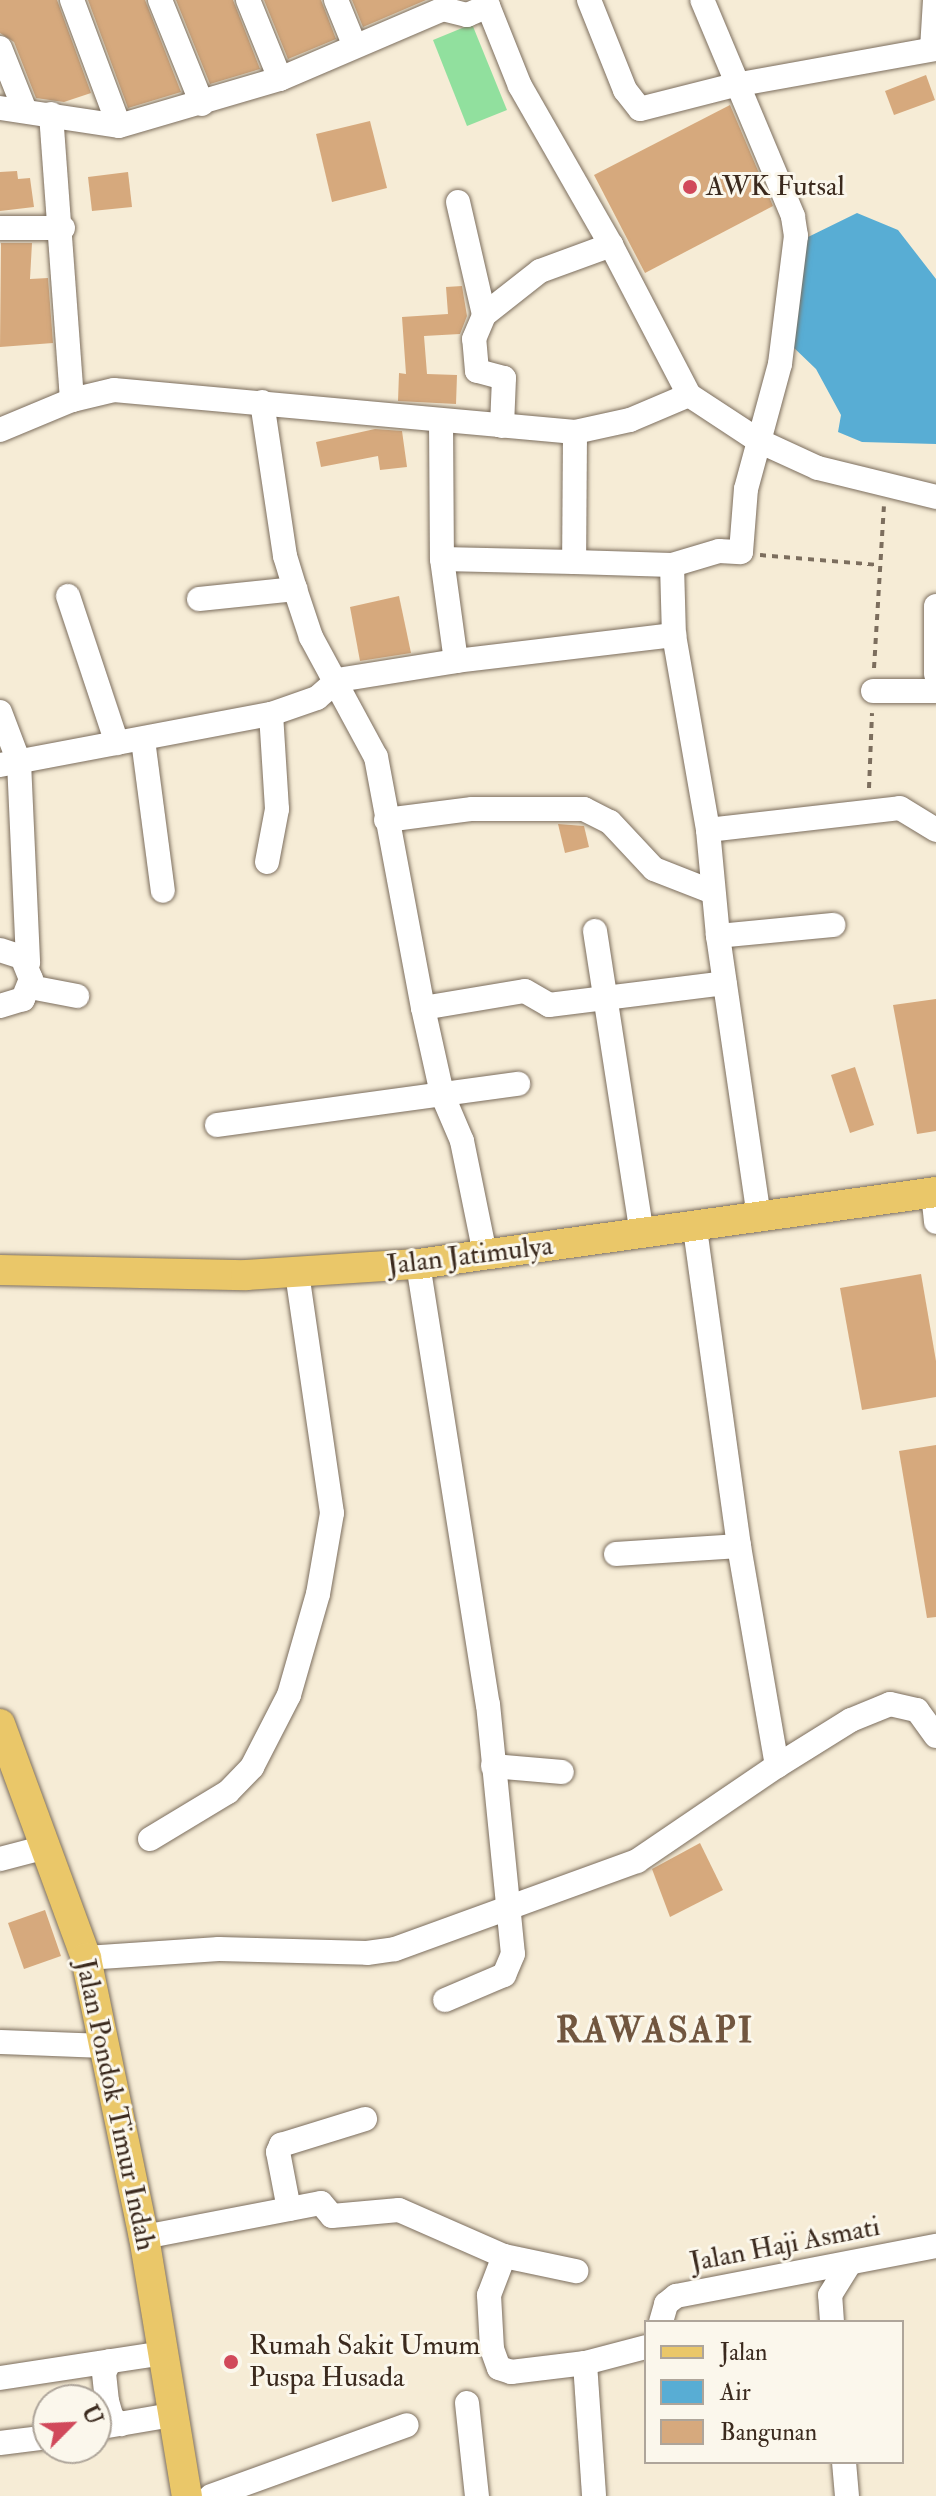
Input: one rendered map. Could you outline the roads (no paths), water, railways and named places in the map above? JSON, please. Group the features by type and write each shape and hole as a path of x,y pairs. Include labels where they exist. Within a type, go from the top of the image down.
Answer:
{"main road":[{"name":"Jalan Jatimulya","path":"0,1270 297,1273 418,1264 759,1218 935,1202"},
{"name":"Jalan Pondok Timur Indah","path":"0,1724 86,1958 144,2237 171,2415 187,2496"}],"street":[{"path":"72,0 119,126"},
{"path":"160,0 202,104"},
{"path":"248,0 280,79"},
{"path":"336,0 354,44"},
{"path":"589,0 625,90 640,109 735,85 934,49 935,0"},
{"path":"442,559 672,565 719,551 741,552 746,489 780,364 796,236 793,216 735,85 702,0"},
{"path":"0,48 12,108 119,126 280,79 442,5 467,15 497,3 520,86 611,245 689,395 759,441 818,468 885,487 936,497"},
{"path":"51,114 63,228 72,400"},
{"path":"458,202 484,315"},
{"path":"0,228 63,228"},
{"path":"502,426 504,378 477,371 474,339 484,315 540,271 611,245"},
{"path":"0,430 72,400 114,390 575,432 630,420 689,395"},
{"path":"262,402 285,556 295,589 311,637 338,680 376,757 423,1008 442,1094 462,1141 485,1254"},
{"path":"441,421 442,559 456,661"},
{"path":"574,562 575,432"},
{"path":"672,565 674,635 708,830 710,891 759,1218"},
{"path":"199,599 295,589"},
{"path":"68,596 117,743"},
{"path":"936,606 936,674"},
{"path":"9,763 271,714 317,698 338,680 456,661 674,635"},
{"path":"873,691 936,691"},
{"path":"0,712 9,763 29,975 18,1003 0,1006"},
{"path":"267,862 277,809 271,714"},
{"path":"143,740 163,891"},
{"path":"708,830 900,808 936,830"},
{"path":"386,820 472,809 584,809 610,822 654,869 710,891"},
{"path":"718,936 833,925"},
{"path":"595,931 642,1234"},
{"path":"0,949 15,953 29,975 77,996"},
{"path":"423,1008 525,991 549,1005 725,983"},
{"path":"217,1125 518,1084"},
{"path":"695,1227 739,1546 777,1766"},
{"path":"418,1264 493,1766 511,1966 504,1975 445,2000"},
{"path":"150,1839 228,1792 252,1767 289,1695 318,1594 332,1513 297,1273"},
{"path":"616,1554 739,1546"},
{"path":"86,1958 219,1949 381,1952 657,1851 777,1766 851,1720 890,1704 917,1710 936,1736"},
{"path":"493,1766 562,1772"},
{"path":"0,1859 46,1847"},
{"path":"0,2042 105,2046"},
{"path":"289,2209 278,2152 281,2145 365,2119"},
{"path":"144,2237 321,2203 327,2214 339,2216 399,2210 504,2256 576,2271"},
{"name":"Jalan Haji Asmati","path":"662,2320 666,2304 676,2296 936,2246"},
{"path":"504,2256 489,2295 492,2349 499,2368 511,2372 585,2363 644,2348"},
{"path":"832,2320 830,2295 849,2264"},
{"path":"0,2378 163,2353"},
{"path":"110,2361 104,2373 107,2401 112,2418 121,2424"},
{"path":"585,2363 594,2496"},
{"path":"467,2403 477,2496"},
{"path":"112,2425 171,2415"},
{"path":"211,2496 407,2425"},
{"path":"0,2443 32,2439"},
{"path":"844,2464 847,2496"}],"water":[{"path":"857,213 898,230 936,279 936,444 862,442 838,432 841,415 816,369 791,345 804,239"}],"place":[{"name":"AWK Futsal","path":"690,187"},
{"name":"Rumah Sakit Umum Puspa Husada","path":"231,2362"}],"district":[{"name":"RAWASAPI","path":"655,2031"}]}
